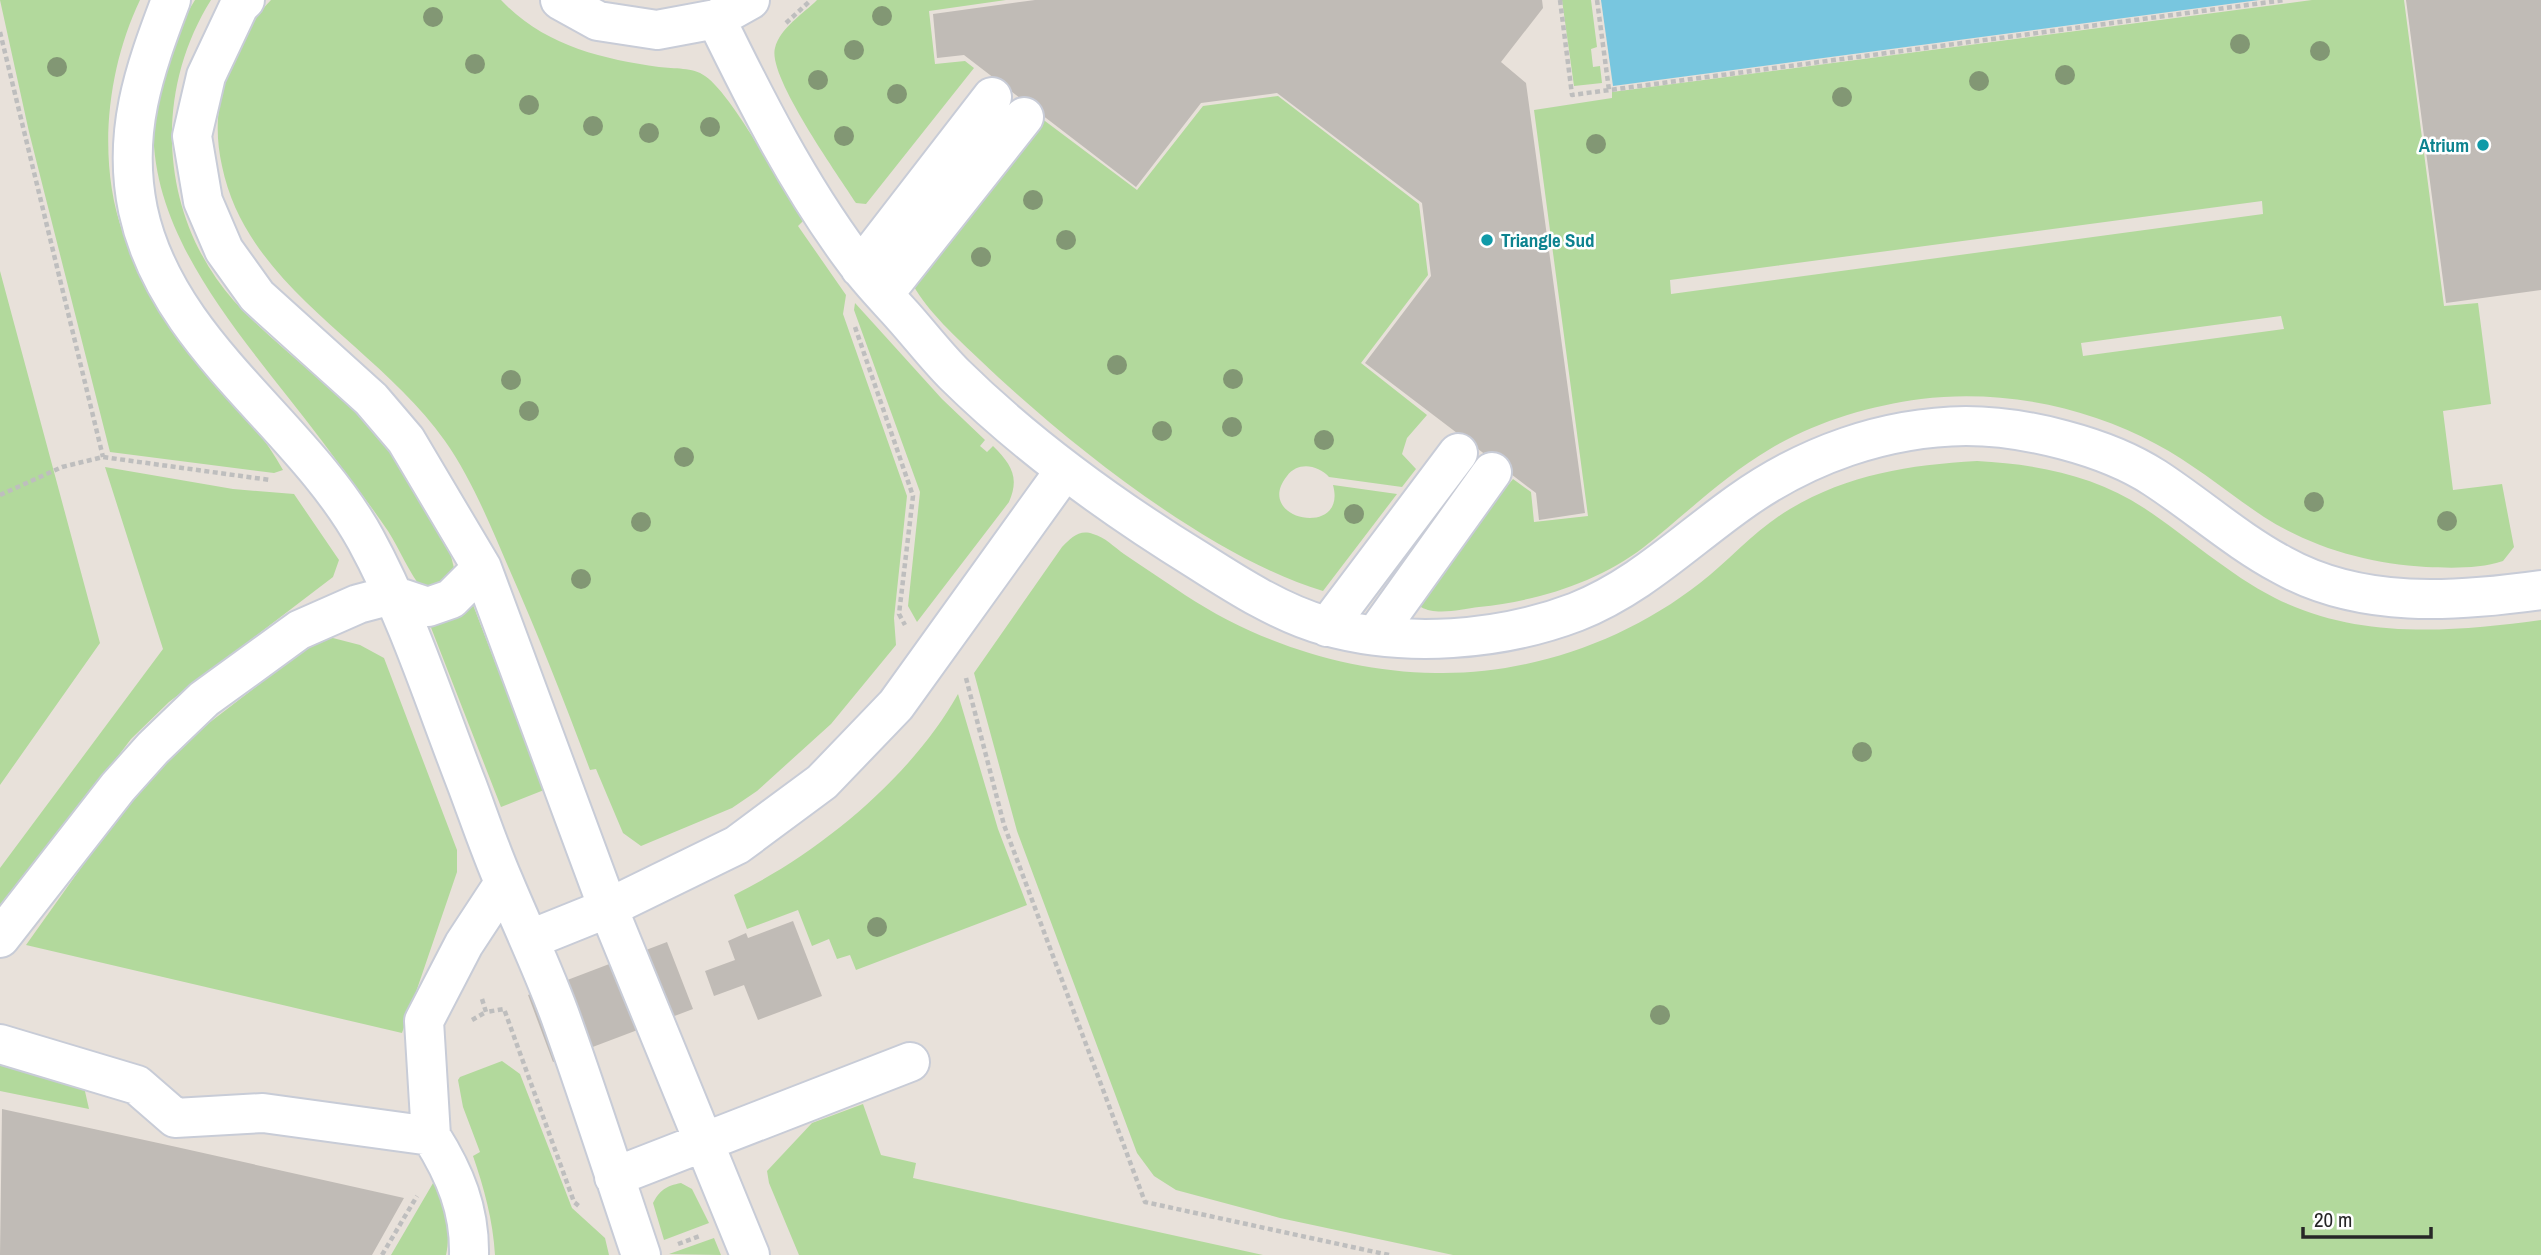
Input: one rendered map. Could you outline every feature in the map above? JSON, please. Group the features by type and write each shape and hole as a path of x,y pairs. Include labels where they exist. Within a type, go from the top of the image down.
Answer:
{"lane":[{"path":"171,0 144,71 131,146 138,210 159,274 191,323 330,488 365,537 392,595 504,883 531,939 641,1255"},
{"path":"245,0 239,6 206,76 192,136 203,201 208,214 223,250 257,296 370,399 407,440 482,568 608,908 750,1255"},
{"path":"560,0 598,21 657,30 716,19 750,0"},
{"path":"716,19 763,113 866,275 954,374 1065,470 1168,542 1242,588 1327,627 1424,639 1472,637 1535,625 1572,614 1616,594 1654,570 1737,504 1804,463 1884,436 1964,426 2003,428 2121,458 2152,476 2284,566 2323,582 2403,598 2465,600 2541,590"},
{"path":"866,275 992,97"},
{"path":"866,275 1024,117"},
{"path":"1327,627 1458,453"},
{"path":"531,939 608,908 737,845 822,782 896,705 1065,470"},
{"path":"1376,634 1492,472"},
{"path":"0,938 118,787 153,748 204,699 299,630 358,604 392,595 428,607 451,599 482,568"},
{"path":"469,1255 469,1231 463,1200 449,1163 431,1136 424,1021 464,944 504,883"},
{"path":"0,1044 137,1085 174,1132 263,1113 431,1136"},
{"path":"614,1177 704,1145 910,1062"}],"path":[{"path":"779,32 811,0"},
{"path":"1560,0 1572,95 2285,0"},
{"path":"1597,0 1609,90"},
{"path":"0,32 103,457"},
{"path":"866,275 849,309 913,496 900,614 909,634 965,676 1004,825 1145,1202 1390,1255"},
{"path":"0,495 62,467 103,457 330,488"}],"green space":[{"path":"0,0 140,0 120,55 109,115 110,176 123,233 145,280 163,309 252,424 283,470 274,473 110,452 29,132"},
{"path":"195,0 211,0 192,36 179,75 173,114 173,154 179,194 191,232 209,268 234,301 374,431 406,474 450,552 456,576 423,590 372,508 244,341 208,289 179,237 160,182 154,124 164,64"},
{"path":"271,0 501,0 535,28 574,47 616,59 700,73 716,86 757,143 803,221 798,226 846,295 843,314 907,496 894,618 896,645 831,724 757,791 732,808 641,846 623,833 596,769 590,770 518,590 479,501 454,455 417,406 286,281 258,247 236,209 222,166 218,131 219,108 229,73 242,44 252,25"},
{"path":"817,0 1006,0 929,11 935,64 965,61 974,68 866,204 856,203 821,149 793,102 775,62 775,48 782,34"},
{"path":"1562,0 1591,0 1597,47 1591,49 1593,67 1600,66 1602,83 1574,86"},
{"path":"2312,0 2404,0 2444,306 2478,303 2491,404 2443,411 2453,490 2502,484 2514,547 2503,561 2465,567 2405,565 2342,553 2282,528 2184,460 2129,431 2072,410 2042,404 1981,396 1951,397 1901,402 1862,411 1787,439 1737,471 1626,560 1566,588 1523,600 1457,610 1434,611 1421,607 1419,602 1430,582 1513,479 1531,492 1534,522 1588,516 1534,110 1612,98 1612,92","holes":["2262,201 2263,214 1671,294 1670,280","2281,316 2284,329 2083,356 2081,343"]},
{"path":"1278,96 1419,204 1428,275 1361,363 1427,415 1407,438 1402,454 1416,469 1402,487 1329,477 1308,466 1292,471 1280,491 1282,504 1290,512 1302,517 1316,517 1327,513 1334,502 1333,485 1397,494 1323,591 1279,575 1233,552 1141,494 1015,392 935,315 913,285 1037,115 1137,190 1203,106"},
{"path":"0,271 100,643 0,785"},
{"path":"855,303 942,399 985,440 980,446 987,452 993,446 1009,465 1014,478 1009,502 917,622 908,606 920,492 854,310"},
{"path":"1977,461 2042,468 2105,487 2144,508 2224,567 2275,598 2339,621 2373,627 2440,629 2541,620 2541,1255 1453,1255 1280,1218 1176,1190 1154,1176 1137,1153 1017,831 974,673 1069,540 1084,533 1097,535 1213,612 1273,641 1304,652 1336,661 1402,671 1470,672 1541,661 1575,650 1641,622 1700,583 1778,517 1835,487 1880,473 1927,465"},
{"path":"105,467 233,489 294,494 339,560 333,577 169,702 131,739 0,912 0,868 163,649"},
{"path":"470,597 544,790 501,807 430,625"},
{"path":"329,637 360,645 384,658 457,850 457,872 402,1033 26,945 125,806 170,753 314,642"},
{"path":"958,694 998,829 1027,905 856,970 850,955 837,959 829,939 812,946 798,910 747,929 734,895 798,858 860,810 915,755"},
{"path":"0,1059 84,1087 89,1109 0,1091"},
{"path":"502,1061 520,1074 572,1208 605,1238 609,1255 495,1255 487,1204 473,1156 480,1152 463,1107 458,1080"},
{"path":"863,1104 881,1155 916,1163 913,1178 1263,1255 799,1255 769,1183 767,1171 812,1123"},
{"path":"436,1178 447,1226 446,1255 391,1255"},
{"path":"681,1183 692,1189 709,1223 664,1240 653,1203 664,1189"},
{"path":"714,1238 721,1255 669,1254"}],"water":[{"path":"1601,0 2259,0 1613,86"}],"building":[{"name":"Triangle Sud","path":"1035,0 1542,0 1543,8 1501,62 1526,83 1585,513 1539,520 1536,493 1365,363 1431,276 1422,203 1277,93 1201,103 1136,187 964,55 937,58 933,14"},
{"name":"Atrium","path":"2406,0 2541,0 2541,290 2446,303"},
{"path":"793,921 822,996 758,1020 744,985 714,996 705,971 735,960 728,941 746,933 748,938"},
{"path":"667,942 693,1009 553,1062 528,995"},
{"path":"2,1109 404,1198 372,1255 0,1255"}],"place":[{"name":"Atrium","path":"2483,145"},
{"name":"Triangle Sud","path":"1487,240"}]}
